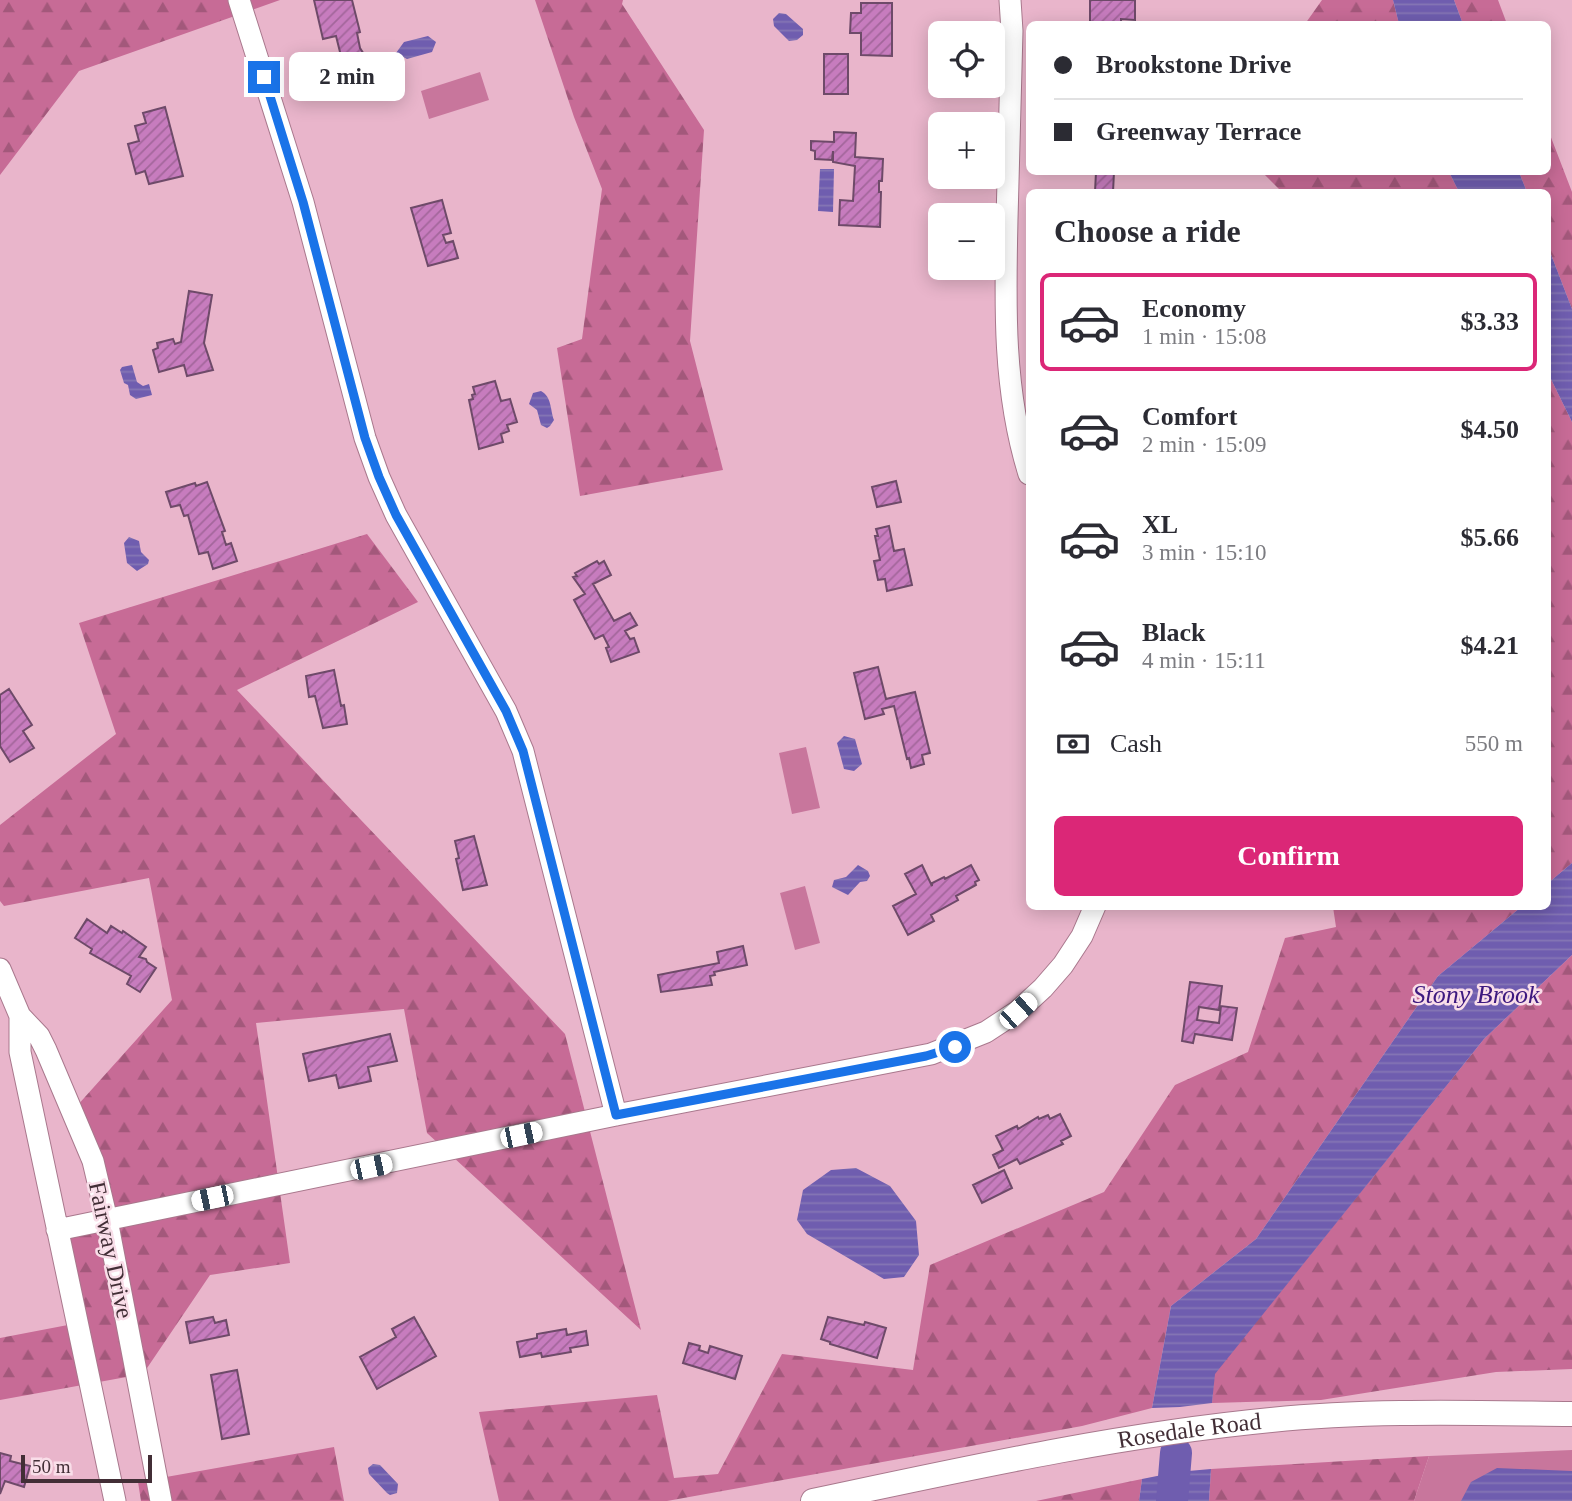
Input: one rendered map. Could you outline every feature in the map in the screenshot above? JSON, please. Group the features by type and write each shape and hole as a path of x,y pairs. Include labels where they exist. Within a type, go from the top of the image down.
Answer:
{"street":[{"path":"239,0 303,202 365,438 379,477 396,515 506,711 523,751 616,1115"},
{"path":"1010,0 1012,31 1005,308 1007,359 1014,410 1026,461"},
{"path":"57,1230 616,1115 926,1056 955,1047 986,1032 1018,1011 1044,988 1075,946 1093,910"},
{"name":"Fairway Drive","path":"0,969 20,1016 39,1036 93,1161 107,1220 161,1501"},
{"name":"Fairway Drive","path":"20,1016 20,1052 115,1501"},
{"name":"Rosedale Road","path":"813,1501 1135,1437 1235,1424 1322,1415 1399,1412 1572,1414"}],"green space":[{"path":"0,0 280,0 79,71 0,175"},
{"path":"535,0 623,0 622,4 704,130 690,341 723,470 580,496 557,348 582,339 602,189 574,117"},
{"path":"1322,0 1393,0 1398,21 1307,21"},
{"path":"1454,0 1498,0 1506,21 1462,21"},
{"path":"1551,137 1572,192 1572,309 1551,254 1551,189 1526,189 1520,175 1551,175"},
{"path":"1265,175 1450,175 1458,189 1279,189"},
{"path":"1551,379 1572,422 1572,863 1551,881"},
{"path":"367,534 418,602 237,690 565,1034 641,1330 427,1133 404,1009 256,1023 290,1263 210,1275 143,1374 0,1400 0,1338 73,1324 56,1224 111,1213 76,1107 172,1000 149,878 4,906 0,901 0,825 116,734 79,623"},
{"path":"1333,910 1517,910 1438,976 1256,1239 1171,1306 1152,1408 1082,1426 667,1501 499,1501 479,1412 657,1395 674,1478 718,1474 782,1354 913,1370 930,1265 1104,1192 1175,1085 1248,1052 1285,938 1336,927"},
{"path":"1572,955 1572,1369 1496,1372 1321,1400 1212,1403 1214,1374 1484,1039"},
{"path":"334,1447 344,1501 141,1501 138,1482"},
{"path":"1429,1456 1414,1501 1209,1501 1211,1469"},
{"path":"1142,1479 1139,1501 1036,1501"}],"shaded area":[{"path":"480,72 489,100 429,119 421,91"},
{"path":"806,747 820,808 792,814 779,753"},
{"path":"805,886 820,943 795,950 780,893"},
{"path":"1572,1450 1572,1501 1414,1501 1429,1456"}],"water":[{"path":"1393,0 1454,0 1462,21 1398,21"},
{"path":"779,13 786,14 803,29 803,35 797,40 789,41 774,26 773,19"},
{"path":"428,36 436,42 432,52 407,59 396,53 404,42"},
{"path":"820,169 834,169 833,212 818,211"},
{"path":"1450,175 1520,175 1526,189 1458,189"},
{"path":"1551,254 1572,309 1572,422 1551,379"},
{"path":"132,365 137,382 143,386 149,384 152,395 136,399 130,395 120,370"},
{"path":"541,391 549,400 554,420 547,428 541,425 537,410 529,404 533,393"},
{"path":"129,537 139,541 141,552 149,560 148,564 137,571 127,563 124,543"},
{"path":"844,736 855,739 862,764 854,771 844,769 837,743"},
{"name":"Stony Brook","path":"1572,863 1572,955 1484,1039 1215,1374 1212,1403 1152,1408 1171,1306 1256,1239 1438,976 1517,910 1551,910 1551,881"},
{"path":"858,865 868,871 870,876 867,881 860,882 848,895 832,887 834,880 846,877"},
{"path":"856,1168 890,1186 916,1221 919,1255 904,1277 884,1279 807,1234 797,1220 803,1190 831,1170"},
{"path":"373,1464 380,1465 398,1484 397,1493 387,1493 369,1474 368,1468"},
{"path":"1497,1468 1572,1471 1572,1501 1461,1501 1471,1482"},
{"path":"1211,1469 1209,1501 1139,1501 1142,1479"}],"building":[{"path":"314,0 352,0 360,32 357,33 360,48 367,59 374,54 388,71 357,99 342,83 349,76 335,58 340,52 336,36 323,39"},
{"path":"1090,0 1135,0 1135,20 1090,21"},
{"path":"861,3 892,3 892,56 861,55 861,33 850,33 851,13 861,13"},
{"path":"824,54 848,54 848,94 824,94"},
{"path":"165,107 183,176 149,184 145,171 136,174 128,144 139,141 135,126 146,123 143,113"},
{"path":"834,132 856,133 855,157 883,159 882,181 879,181 880,227 839,225 840,200 853,201 855,166 833,162 833,151 832,160 815,159 815,151 811,150 811,141 834,142"},
{"path":"1096,175 1114,175 1113,189 1095,189"},
{"path":"442,200 451,233 443,235 446,243 453,241 458,258 428,266 411,208"},
{"path":"189,291 212,295 204,343 213,370 187,376 184,365 159,372 153,350 158,348 157,343 173,339 175,344 181,342"},
{"path":"495,381 501,401 510,399 517,422 507,425 509,431 501,434 503,442 479,449 469,400 473,399 472,395 475,394 473,387"},
{"path":"896,481 901,502 877,507 872,487"},
{"path":"207,482 225,531 222,532 226,545 231,543 237,561 213,569 208,552 199,554 188,515 184,516 180,505 171,507 166,492"},
{"path":"889,526 894,551 904,549 912,585 887,591 885,579 878,580 874,561 880,560 876,529"},
{"path":"597,561 599,564 604,561 611,575 593,584 614,621 630,613 637,625 625,631 630,639 634,638 639,652 611,662 606,648 609,647 603,635 595,639 574,600 585,594 573,577 577,576 575,573"},
{"path":"878,667 886,699 915,692 930,753 922,755 924,764 911,768 894,706 882,709 884,714 865,719 854,673"},
{"path":"334,670 347,724 323,728 315,696 309,697 306,676"},
{"path":"9,689 32,725 23,731 34,748 10,762 0,746 0,695"},
{"path":"474,836 487,885 463,890 455,841"},
{"path":"922,865 932,886 932,883 971,865 979,880 975,882 976,885 956,896 958,900 931,915 934,921 908,935 893,906 916,894 905,874"},
{"path":"87,919 107,933 111,926 122,933 123,931 146,947 139,957 146,959 156,968 140,992 127,984 131,976 90,953 92,949 75,938"},
{"path":"743,946 747,965 714,972 715,975 710,976 712,985 661,992 658,975 719,963 717,952"},
{"path":"1190,982 1222,986 1219,1010 1199,1007 1197,1020 1219,1023 1221,1006 1237,1008 1232,1040 1195,1034 1193,1043 1182,1041"},
{"path":"390,1034 397,1061 368,1067 371,1081 339,1088 336,1075 309,1081 303,1054"},
{"path":"1060,1114 1071,1136 1061,1141 1063,1144 1020,1164 1017,1159 999,1168 993,1155 1003,1150 996,1136 1017,1126 1018,1129 1038,1117 1039,1119 1048,1115 1050,1119"},
{"path":"1004,1170 1012,1188 982,1203 973,1185"},
{"path":"213,1317 215,1323 226,1320 229,1335 190,1343 186,1322"},
{"path":"414,1317 436,1356 377,1389 360,1357 396,1337 392,1329"},
{"path":"828,1317 886,1328 877,1358 821,1339"},
{"path":"566,1329 567,1335 586,1331 588,1345 570,1348 571,1352 542,1357 541,1353 520,1357 517,1342 537,1338 537,1334"},
{"path":"689,1343 700,1346 699,1350 708,1353 710,1346 742,1356 735,1379 683,1363"},
{"path":"237,1370 249,1434 222,1439 211,1375"},
{"path":"0,1453 11,1456 10,1461 30,1466 24,1487 5,1481 0,1494"}],"waterway":[{"name":"Stony Brook","path":"1172,1501 1176,1453"}],"route":[{"path":"264,77 303,202 365,438 379,477 396,515 481,663 523,751 616,1115 926,1056 955,1047"}]}
